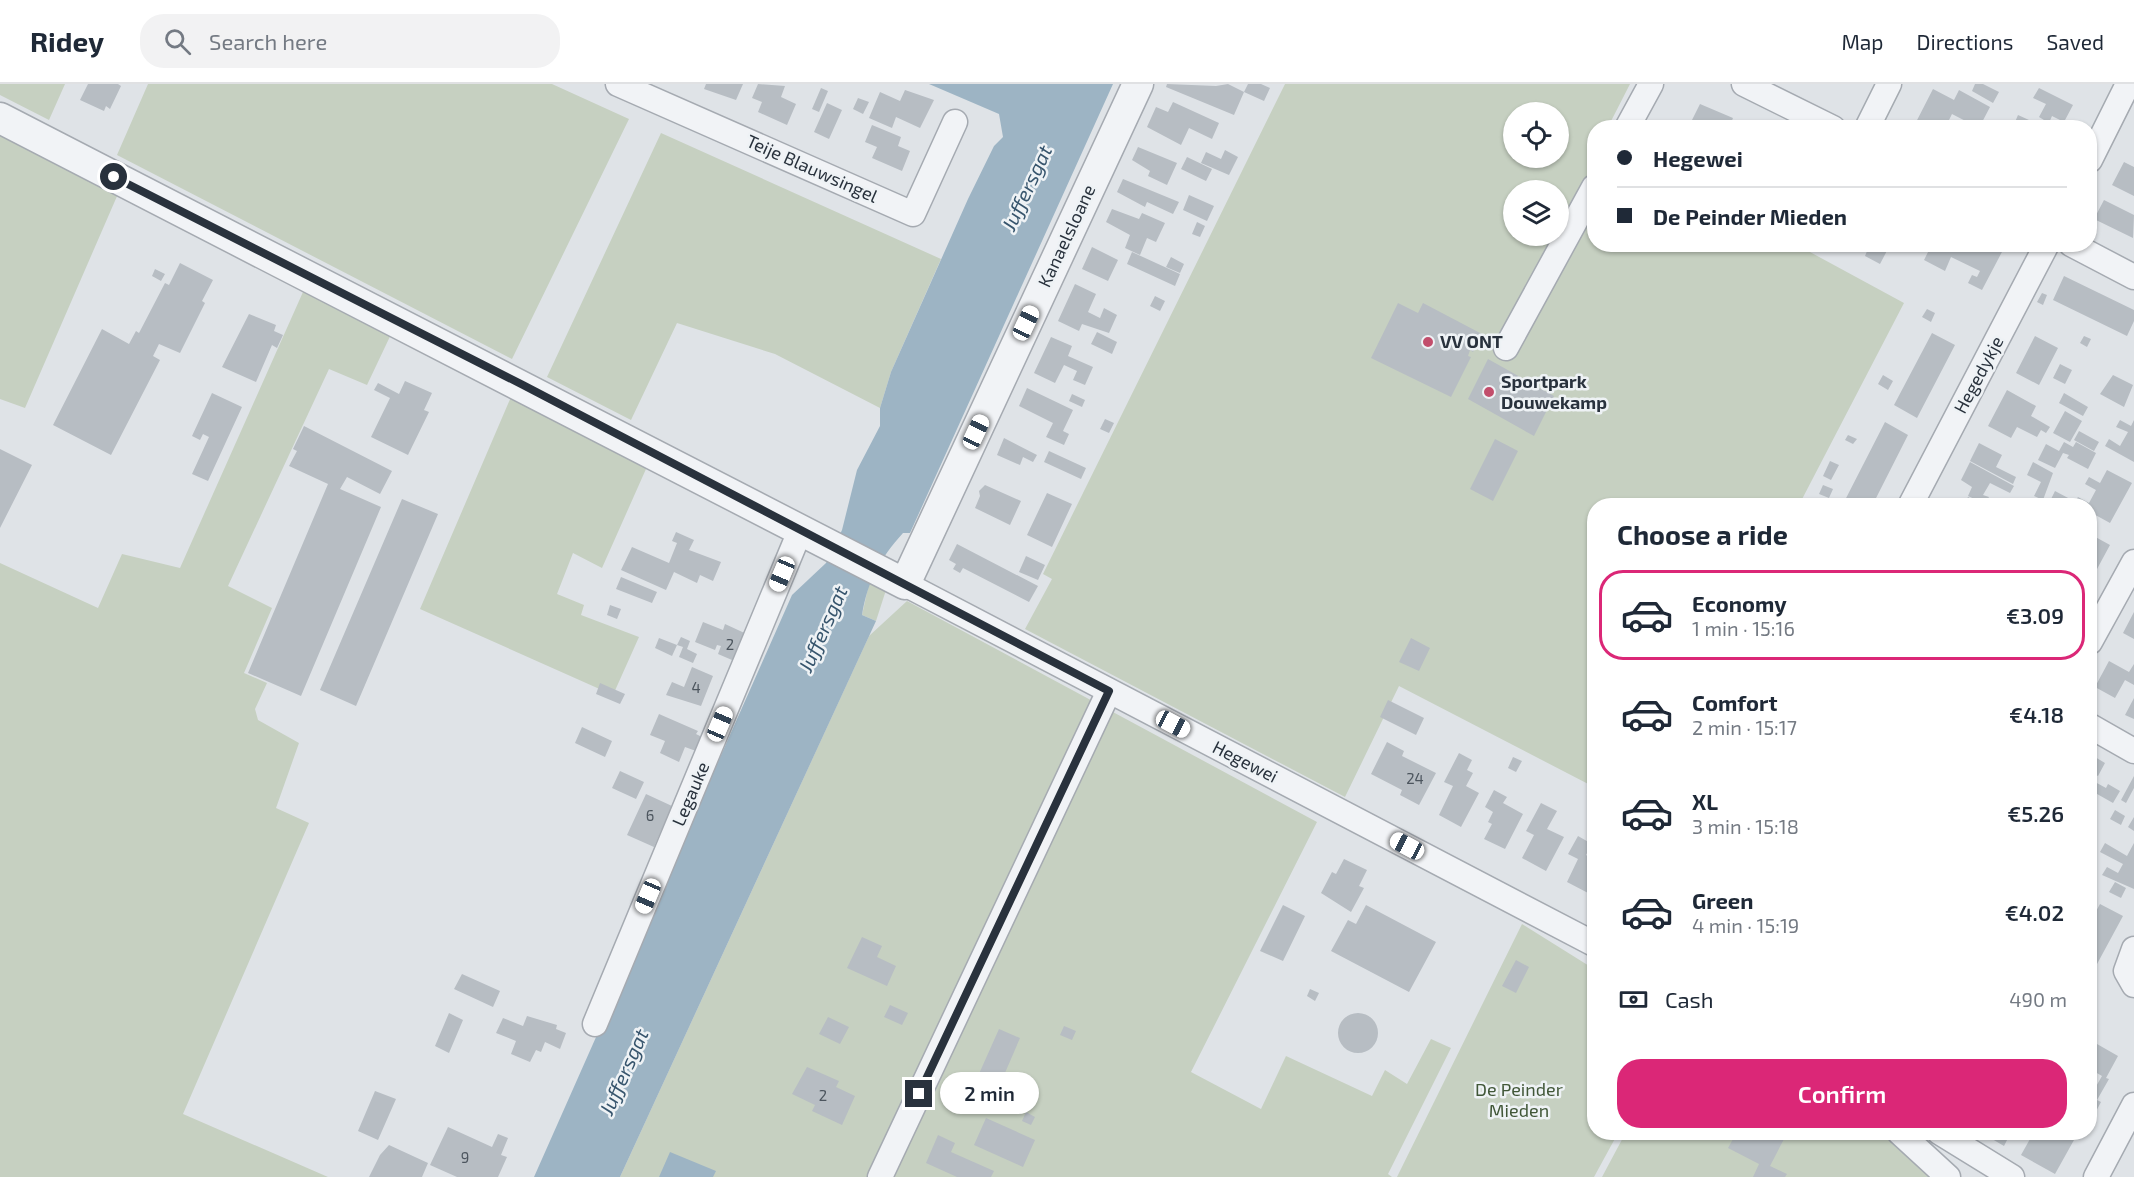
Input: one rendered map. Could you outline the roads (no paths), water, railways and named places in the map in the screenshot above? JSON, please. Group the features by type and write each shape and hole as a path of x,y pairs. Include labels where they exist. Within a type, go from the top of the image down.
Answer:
{"street":[{"name":"Teije Blauwsingel","path":"618,84 913,214 955,122"},
{"name":"Kanaelsloane","path":"898,581 1138,84"},
{"path":"1631,120 1651,84"},
{"path":"1744,84 1817,120"},
{"path":"1871,120 1889,84"},
{"path":"2097,146 2128,84"},
{"name":"Hegewei","path":"0,118 523,385 1587,940"},
{"path":"1506,348 1587,200"},
{"name":"Hegedykje","path":"1914,498 2043,252"},
{"path":"2086,252 2134,277"},
{"name":"Legauke","path":"595,1024 811,536"},
{"path":"2097,629 2134,562"},
{"path":"880,1177 1109,691"},
{"path":"2097,730 2134,751"},
{"path":"2134,949 2126,971 2134,985"},
{"path":"2096,1177 2134,1105"},
{"path":"1908,1140 1948,1177"},
{"path":"1951,1140 2012,1177"}],"water":[{"name":"Juffersgat","path":"929,84 1113,84 910,533 903,533 881,562 871,581 862,615 876,621 620,1177 534,1177 792,595 826,563 842,530 857,470 880,426 880,408 891,372 968,199 994,146 1003,137 999,114"},
{"path":"670,1152 716,1171 713,1177 659,1177"}],"place":[{"name":"VV ONT","path":"1428,342"},
{"name":"Sportpark Douwekamp","path":"1489,392"}],"park label":[{"name":"De Peinder Mieden","path":"1519,1100"}]}
